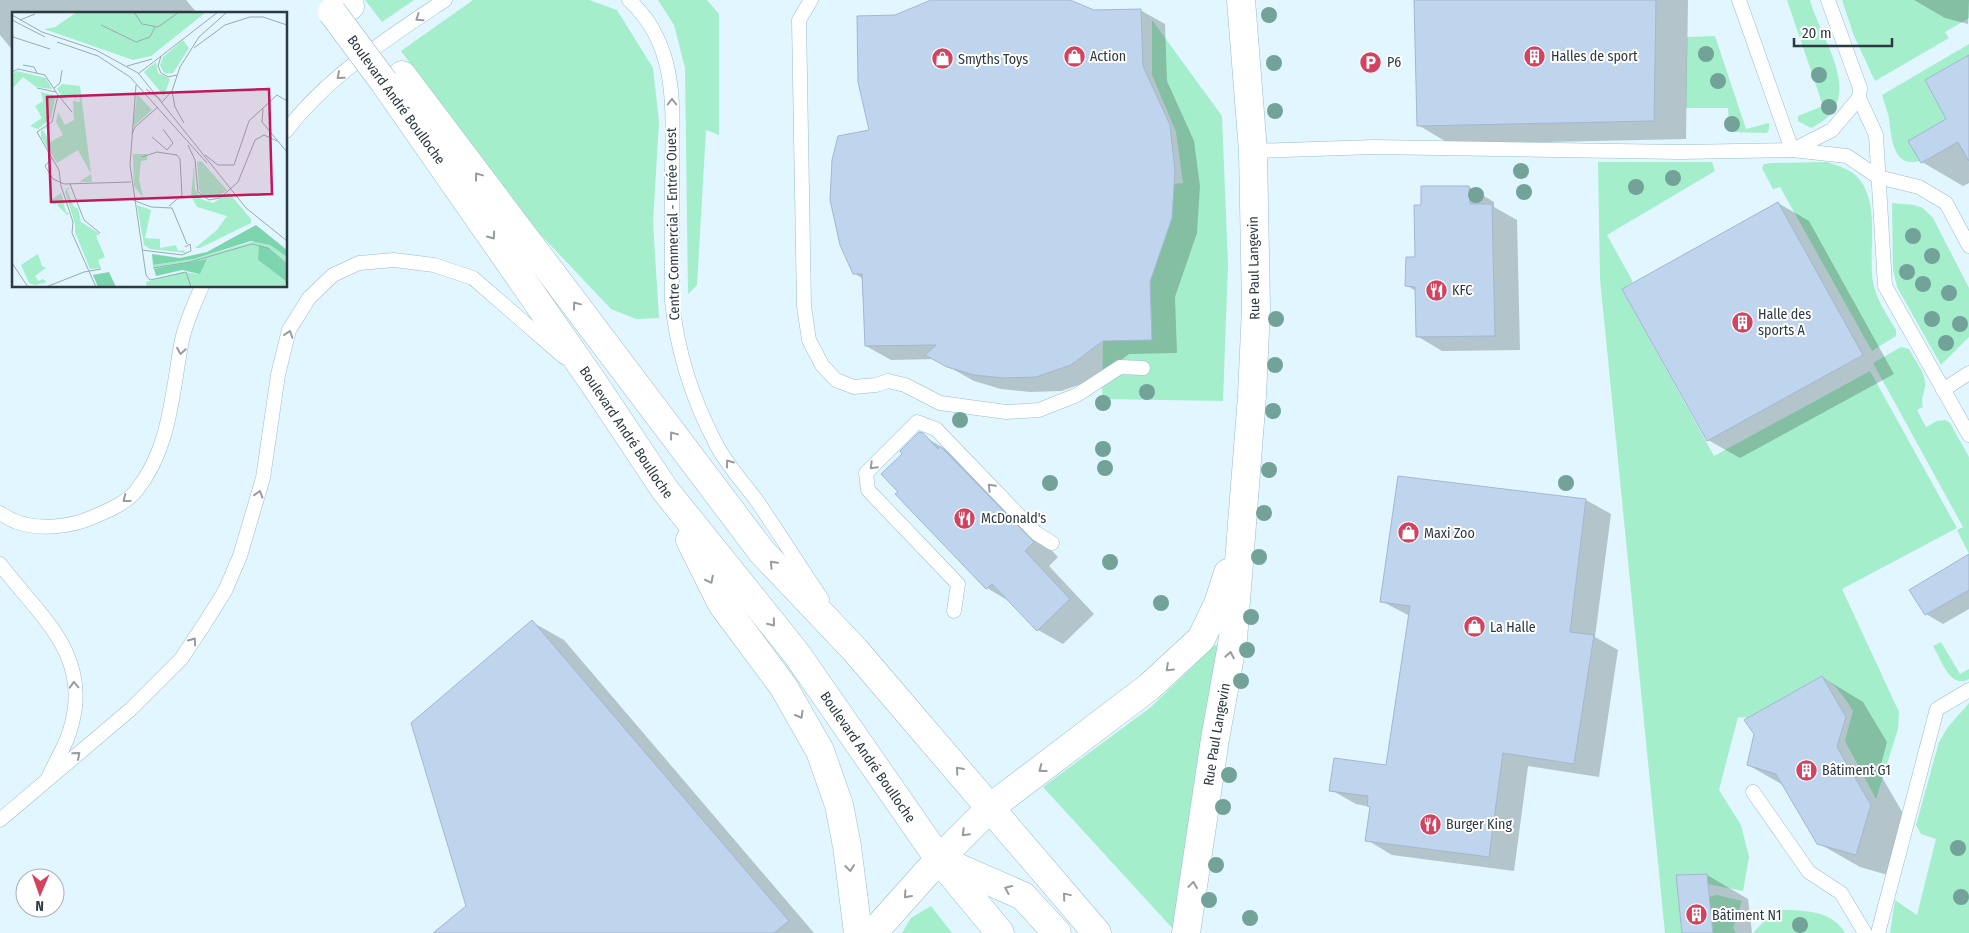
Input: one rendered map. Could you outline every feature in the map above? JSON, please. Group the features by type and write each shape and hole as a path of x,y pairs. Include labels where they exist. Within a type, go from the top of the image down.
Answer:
{"main road":[{"name":"Rue Paul Langevin","path":"1186,933 1215,739 1233,639 1250,425 1256,308 1253,151 1241,0"},
{"name":"Boulevard André Boulloche","path":"337,4 762,552 855,650 1098,933"},
{"name":"Boulevard André Boulloche","path":"393,78 664,490 796,653 939,859 1000,933"},
{"path":"664,490 722,604 783,686 820,750 839,805 848,846 858,933"},
{"name":"Rue Paul Langevin","path":"873,933 939,859 991,807 1149,687 1201,639 1218,604 1240,536"},
{"path":"939,859 1023,896 1056,933"}],"lane":[{"path":"288,129 316,97 347,70 392,36 445,0"},
{"name":"Centre Commercial - Entrée Ouest","path":"629,0 640,10 652,28 661,47 672,90 672,300 674,325 692,389 715,443 758,502 855,650"},
{"path":"811,0 799,20 804,306 809,340 822,365 836,380 854,387 876,385 888,381 905,385 940,403 1006,412 1039,410 1077,395 1120,367 1143,368"},
{"path":"1739,0 1792,150"},
{"path":"1828,0 1860,88 1859,98 1876,135 1885,286 1969,435"},
{"path":"1792,150 1832,130 1859,98"},
{"path":"1253,151 1374,147 1680,152 1792,150 1848,156 1878,177 1919,188 1946,202 1969,246"},
{"path":"0,820 131,708 181,659 203,626 224,590 240,556 264,478 278,375 289,330 309,298 333,274 359,264 394,260 434,265 473,278 593,382"},
{"path":"0,513 17,522 51,527 79,523 115,507 135,492 149,472 165,434 183,338 201,288"},
{"path":"1943,390 1969,373"},
{"path":"954,611 958,584 868,490 866,473 917,422 936,429 1036,534 1052,543"},
{"path":"0,564 50,624 65,648 74,678 75,703 71,728 47,781"},
{"path":"1878,933 1938,708 1969,690"},
{"path":"1753,792 1809,872 1841,893 1864,933"}],"green space":[{"path":"365,0 414,0 382,22"},
{"path":"473,0 589,0 617,10 653,68 659,122 653,223 659,318 636,319 611,309 522,215 401,51"},
{"path":"658,0 707,0 719,14 719,135 706,130 697,285 688,294 685,68 674,25"},
{"path":"1787,0 1810,0 1837,69 1840,86 1837,102 1828,116 1811,128 1798,121 1798,116 1823,106"},
{"path":"1842,0 1969,0 1969,18 1945,32 1949,38 1875,81 1854,36"},
{"path":"1152,20 1222,116 1228,265 1223,401 1102,399 1103,341 1152,339 1150,264 1156,264 1172,219 1174,184 1183,183 1176,132 1152,75"},
{"path":"1715,36 1746,129 1769,123 1767,133 1730,132 1728,108 1686,108 1687,37"},
{"path":"1969,44 1969,55 1929,78 1928,85 1946,119 1910,144 1920,161 1910,162 1903,160 1894,147 1888,114 1882,95"},
{"path":"1598,162 1712,162 1715,171 1607,235 1633,282 1622,289 1714,456 1870,371 1957,528 1842,589 1899,712 1898,729 1876,799 1845,741 1853,711 1838,690 1824,679 1818,678 1748,718 1738,717 1719,790 1741,825 1749,857 1743,891 1708,884 1706,874 1677,875 1682,933 1665,933 1600,279"},
{"path":"1827,162 1845,168 1857,176 1866,191 1870,203 1874,288 1879,301 1896,330 1896,336 1872,351 1780,187 1773,189 1762,168 1764,164 1771,163"},
{"path":"1892,203 1914,205 1923,208 1933,218 1969,288 1969,337 1941,365 1897,287 1893,270"},
{"path":"1901,347 1909,349 1925,379 1923,407 1917,410 1926,427 1937,421 1945,420 1950,423 1969,457 1969,554 1957,530 1963,527 1873,363"},
{"path":"1941,642 1960,674 1969,669 1969,679 1956,680 1947,672 1933,646"},
{"path":"1215,645 1223,647 1173,929 1043,787 1151,707"},
{"path":"1969,703 1969,933 1890,933 1895,900 1917,915 1936,839 1921,834 1916,825 1939,742 1948,727"},
{"path":"1717,895 1742,901 1733,928 1736,933 1713,933 1709,897"},
{"path":"931,906 952,933 902,933 911,918"},
{"path":"1782,910 1808,911 1826,916 1840,926 1845,933 1753,933 1768,917"}],"building":[{"path":"931,0 1070,0 1094,10 1141,9 1143,66 1170,125 1175,171 1172,218 1150,282 1152,340 1103,341 1071,365 1036,377 1004,378 974,375 947,367 925,355 936,345 865,346 862,274 853,274 840,245 830,200 832,160 838,136 869,130 858,82 857,16 895,15"},
{"name":"Halles de sport","path":"1414,0 1656,0 1654,121 1417,126"},
{"path":"1969,55 1969,161 1958,142 1921,163 1908,141 1946,119 1925,80"},
{"path":"1421,186 1469,186 1470,204 1492,204 1495,336 1416,337 1415,287 1405,286 1406,257 1415,257 1414,205 1421,205"},
{"name":"Halle des sports A","path":"1778,202 1863,355 1707,441 1622,289"},
{"name":"McDonald's","path":"919,432 923,433 938,449 940,446 1034,542 1025,551 1070,599 1037,631 992,584 986,589 895,494 898,492 881,474 902,454 900,451"},
{"path":"1398,476 1586,499 1570,632 1594,635 1574,764 1503,753 1489,857 1365,841 1370,807 1367,806 1368,796 1329,791 1334,758 1386,765 1410,606 1380,602"},
{"path":"1969,554 1969,590 1925,615 1909,590"},
{"path":"532,620 789,921 774,933 433,933 466,906 411,723"},
{"name":"Bâtiment G1","path":"1822,676 1846,717 1837,747 1871,805 1856,855 1817,844 1776,774 1747,765 1754,734 1744,720"},
{"name":"Bâtiment N1","path":"1707,874 1713,933 1682,933 1676,875"}],"place":[{"name":"Action","path":"1074,56"},
{"name":"Halles de sport","path":"1535,56"},
{"name":"Smyths Toys","path":"942,59"},
{"name":"P6","path":"1371,62"},
{"name":"KFC","path":"1436,290"},
{"name":"Halle des sports A","path":"1742,322"},
{"name":"McDonald's","path":"965,518"},
{"name":"Maxi Zoo","path":"1408,533"},
{"name":"La Halle","path":"1474,627"},
{"name":"Bâtiment G1","path":"1806,770"},
{"name":"Burger King","path":"1430,824"},
{"name":"Bâtiment N1","path":"1696,915"}]}
